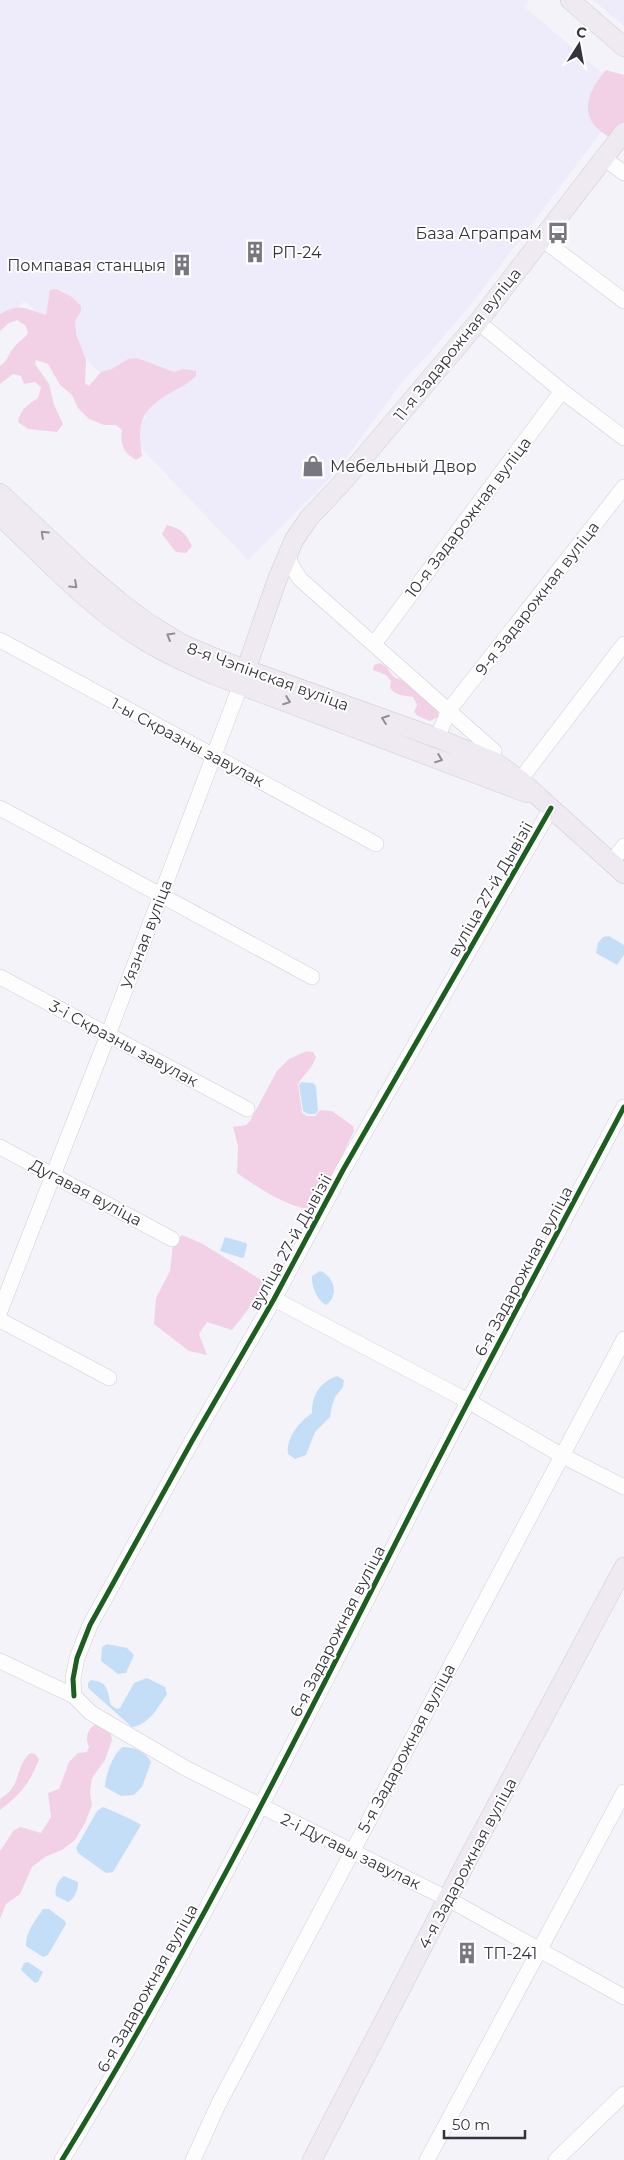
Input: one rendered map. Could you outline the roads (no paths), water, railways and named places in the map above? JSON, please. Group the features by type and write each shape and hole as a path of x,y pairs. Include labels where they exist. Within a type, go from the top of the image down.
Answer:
{"main road":[{"path":"570,0 624,47"},
{"name":"11-я Задарожная вуліца","path":"288,554 294,540 309,518 341,484 478,322 624,132"},
{"name":"8-я Чэпінская вуліца","path":"0,493 120,603 182,644 220,660 244,676 545,803"},
{"name":"8-я Чэпінская вуліца","path":"0,516 109,616 141,639 214,675 244,676 495,756 618,868"},
{"name":"Уязная вуліца","path":"244,676 288,554"},
{"name":"4-я Задарожная вуліца","path":"312,2160 624,1567"}],"street":[{"path":"605,159 624,173"},
{"path":"542,239 624,301"},
{"path":"478,322 562,391 624,438"},
{"name":"10-я Задарожная вуліца","path":"374,644 562,391"},
{"name":"9-я Задарожная вуліца","path":"437,738 449,710 624,487"},
{"name":"8-я Чэпінская вуліца","path":"288,554 291,565 300,579 449,710 495,756"},
{"name":"1-ы Скразны завулак","path":"0,640 376,844"},
{"path":"520,780 624,644"},
{"name":"Уязная вуліца","path":"0,1312 108,1035 244,676"},
{"name":"вуліца 27-й Дывізіі","path":"74,1696 73,1679 77,1658 90,1625 192,1441 274,1299 545,803"},
{"path":"0,808 312,977"},
{"path":"618,868 624,846"},
{"name":"3-і Скразны завулак","path":"0,978 248,1109"},
{"name":"6-я Задарожная вуліца","path":"62,2160 164,1987 262,1807 468,1401 624,1108"},
{"name":"Дугавая вуліца","path":"0,1147 172,1239"},
{"path":"274,1299 468,1401 561,1455 624,1487"},
{"path":"0,1320 109,1378"},
{"name":"5-я Задарожная вуліца","path":"193,2160 218,2105 351,1851 624,1339"},
{"name":"2-і Дугавы завулак","path":"0,1661 74,1696 91,1713 186,1769 448,1899 624,1997"},
{"path":"428,2160 624,1792"},
{"path":"556,2160 624,2094"}],"water":[{"path":"609,936 624,945 624,955 617,965 596,953 598,943 603,937"},
{"path":"301,1082 313,1083 316,1086 318,1111 315,1114 308,1114 303,1111 299,1085"},
{"path":"225,1237 246,1243 244,1257 220,1251"},
{"path":"320,1271 329,1277 334,1286 333,1296 326,1305 317,1296 312,1284 312,1276"},
{"path":"337,1376 344,1380 343,1387 335,1397 330,1417 315,1432 306,1455 295,1459 288,1454 291,1436 302,1421 312,1413 315,1395 321,1386"},
{"path":"107,1644 127,1648 134,1655 126,1673 118,1674 101,1661 102,1647"},
{"path":"147,1678 165,1687 167,1694 148,1719 138,1726 132,1727 88,1688 88,1683 91,1680 104,1685 108,1691 111,1705 117,1709 120,1708 134,1683"},
{"path":"123,1747 139,1751 146,1755 151,1762 142,1787 134,1795 121,1796 105,1787 110,1765 116,1754"},
{"path":"103,1807 141,1825 113,1872 106,1873 78,1853 76,1848 97,1811"},
{"path":"64,1876 78,1882 76,1894 68,1902 56,1896 57,1885"},
{"path":"43,1909 49,1909 65,1921 66,1924 48,1955 43,1957 26,1946 26,1941 29,1931"},
{"path":"28,1962 43,1972 38,1982 35,1983 21,1970 24,1963"}],"place":[{"name":"База Аграпрам","path":"558,233"},
{"name":"РП-24","path":"255,252"},
{"name":"Помпавая станцыя","path":"182,265"},
{"name":"Мебельный Двор","path":"313,466"},
{"name":"ТП-241","path":"467,1953"}]}
